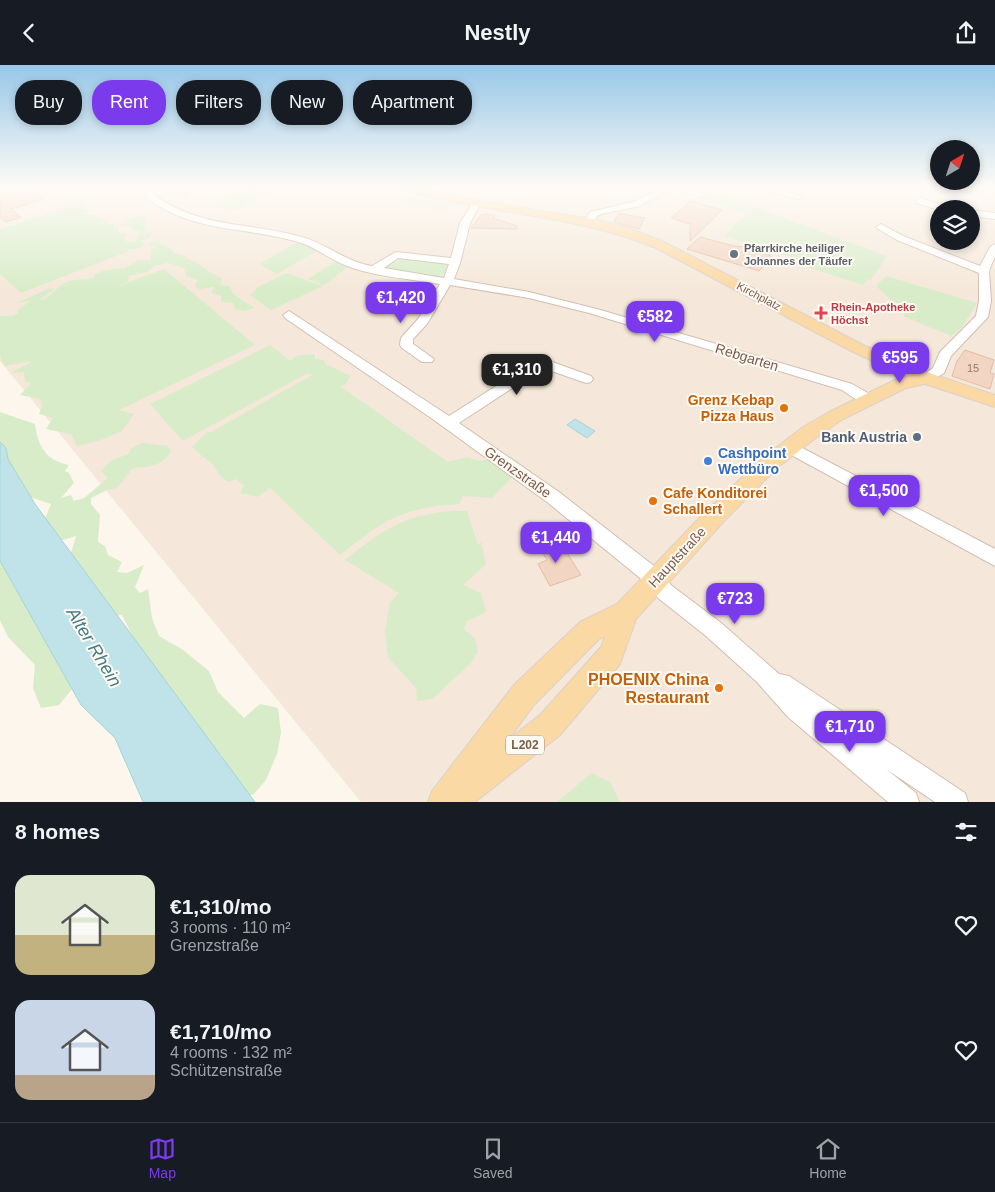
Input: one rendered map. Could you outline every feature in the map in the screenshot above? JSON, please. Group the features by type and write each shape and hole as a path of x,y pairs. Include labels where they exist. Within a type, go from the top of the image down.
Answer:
{"main road":[{"path":"585,221 589,222"},
{"name":"Kirchplatz","path":"589,222 630,232 650,240 843,341 926,378"},
{"path":"926,378 995,401"},
{"name":"Hauptstraße","path":"640,597 716,515 789,447 833,417 868,399 901,384 926,378"},
{"name":"L202","path":"443,802 524,695 589,631 640,597"},
{"name":"L202","path":"450,802 550,725 611,655 640,597"}],"street":[{"name":"Rebgarten","path":"198,221 300,239 322,249 340,261 375,269 529,295 620,318 847,387 868,399"},
{"path":"427,359 406,345 407,338 423,321 448,280 466,221"},
{"path":"882,227 900,238 984,271"},
{"path":"926,378 939,370 945,355 982,317 985,301 984,271 986,263 994,250"},
{"path":"375,269 396,255 455,262"},
{"name":"Grenzstraße","path":"289,315 553,497 640,597 665,593 713,629 765,674"},
{"path":"448,423 542,363 586,379"},
{"path":"789,447 995,558"},
{"path":"765,674 796,709 907,802"},
{"path":"765,674 956,802"}],"shaded area":[{"path":"0,221 930,221 930,250 980,250 980,221 995,221 995,802 361,802 0,361"}],"green space":[{"path":"24,221 108,221 106,224 113,224 113,227 119,229 119,233 126,233 125,241 136,242 138,234 142,232 134,230 130,225 121,226 121,222 146,221 144,231 152,233 148,239 140,241 145,245 141,247 127,249 129,251 21,293 0,274 0,229"},
{"path":"739,221 793,221 887,256 871,280 867,279 863,285 804,266 795,258 724,236"},
{"path":"157,241 163,246 172,249 173,253 186,256 184,258 194,261 222,278 220,285 230,286 236,296 255,308 244,311 235,309 233,303 221,302 221,296 211,293 214,287 199,289 194,286 198,280 186,276 184,268 168,263 154,266 147,272 128,276 129,281 116,287 164,269 255,345 119,410 134,414 122,431 98,441 77,446 71,434 46,429 53,418 39,414 42,407 41,399 20,395 31,383 25,382 24,372 12,373 32,361 4,366 0,355 0,316 13,316 30,301 16,303 51,288 54,289 38,301 43,299 69,281 94,278 95,274 106,270 125,268 138,260 151,260 151,250 157,247 152,247 148,244"},
{"path":"299,241 318,250 277,274 260,264"},
{"path":"406,257 450,264 447,272 438,276 382,267"},
{"path":"336,261 349,266 324,285 308,279"},
{"path":"286,273 323,286 271,310 250,295 256,288"},
{"path":"886,276 977,303 962,327 951,336 903,316 906,313 876,286"},
{"path":"270,345 290,361 298,355 315,354 315,359 324,360 325,364 351,376 345,385 340,386 448,462 467,457 480,461 492,459 516,473 492,498 463,496 459,504 409,512 375,528 340,555 270,488 257,497 240,493 244,486 236,479 228,482 225,480 211,463 192,447 206,433 211,432 314,374 306,374 183,441 150,404"},
{"path":"0,412 35,424 38,439 44,451 54,460 69,465 65,471 69,473 74,483 61,498 71,495 74,501 84,498 108,478 101,471 110,461 128,454 132,448 142,443 168,446 171,451 160,463 133,468 117,488 107,490 91,498 91,504 100,515 98,542 105,546 108,555 122,562 117,572 127,573 144,565 135,587 140,593 148,589 152,618 159,636 183,650 209,671 218,692 244,718 260,704 278,708 281,733 277,754 266,780 254,794 239,799 226,776 222,755 185,740 122,615 106,616 68,563 76,536 60,541 44,521 51,504 24,495 0,446"},
{"path":"467,511 478,545 481,542 486,564 463,585 481,593 486,612 467,621 464,629 475,639 478,652 470,664 432,699 417,701 416,688 388,657 385,632 390,602 399,593 345,560 371,540 394,526 434,513"},
{"path":"0,561 72,689 59,705 41,708 33,688 35,665 8,637 0,620"},
{"path":"591,773 610,782 620,802 557,802"}],"water":[{"path":"575,419 595,431 587,438 567,425"},
{"name":"Alter Rhein","path":"0,442 6,448 8,459 35,504 255,802 143,802 115,738 81,705 0,561"}],"building":[{"path":"476,221 503,221 517,226 517,229 471,228"},
{"path":"614,221 643,221 639,229"},
{"path":"682,221 710,221 690,241 690,224"},
{"name":"Pfarrkirche heiliger Johannes der Täufer","path":"700,237 734,246 755,248 771,256 769,258 779,261 762,267 759,271 687,249"},
{"path":"965,350 994,360 990,373 994,374 990,389 952,376 957,361"},
{"path":"534,538 560,548 564,554 567,553 581,575 550,586 538,564 547,560"}],"place":[{"name":"Pfarrkirche heiliger Johannes der Täufer","path":"734,254"},
{"name":"Rhein-Apotheke Höchst","path":"821,313"},
{"name":"Grenz Kebap Pizza Haus","path":"784,408"},
{"name":"Bank Austria","path":"917,437"},
{"name":"Cashpoint Wettbüro","path":"708,461"},
{"name":"Cafe Konditorei Schallert","path":"653,501"},
{"name":"PHOENIX China Restaurant","path":"719,688"}]}
